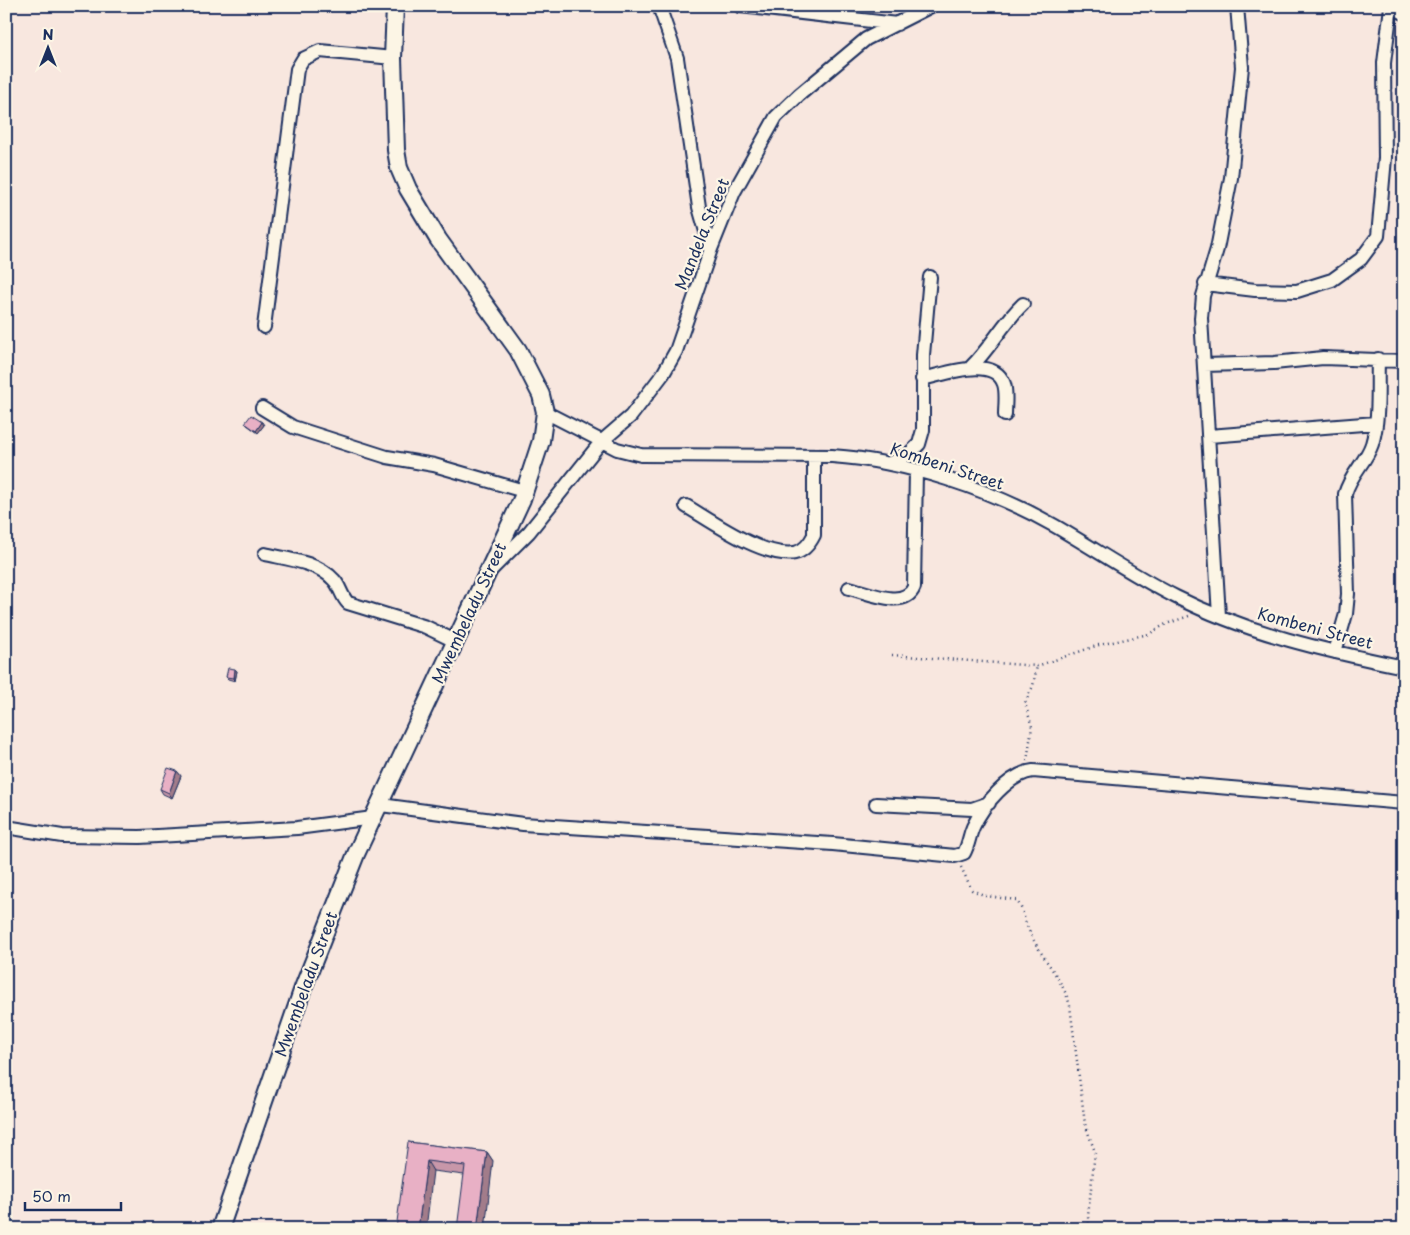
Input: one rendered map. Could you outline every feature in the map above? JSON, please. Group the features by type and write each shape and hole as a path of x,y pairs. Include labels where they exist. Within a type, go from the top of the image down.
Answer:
{"street":[{"name":"Mwembeladu Street","path":"220,1229 303,988 377,811 455,640 488,573 524,491 541,441 545,412 541,395 518,350 438,239 408,189 399,168 396,150 393,58 396,6"},
{"path":"659,6 677,58 699,207 711,249"},
{"path":"740,6 897,24"},
{"name":"Mandela Street","path":"488,573 529,532 601,442 631,416 650,392 676,351 711,249 734,192 776,117 799,95 866,39 931,6"},
{"path":"1219,616 1201,318 1205,284 1217,250 1231,178 1242,67 1236,6"},
{"path":"1205,284 1255,290 1298,291 1332,280 1362,259 1378,236 1384,158 1384,64 1390,7 1404,13"},
{"path":"264,327 297,69 303,59 320,50 393,58"},
{"path":"890,464 910,453 919,444 923,430 922,379 930,277"},
{"path":"971,367 986,352 1009,318 1023,304"},
{"path":"1204,365 1274,364 1323,358 1404,361"},
{"path":"1335,652 1346,614 1348,594 1345,494 1348,482 1371,445 1376,423 1378,359"},
{"path":"922,379 971,367 990,370 1000,375 1005,390 1005,415"},
{"path":"262,408 293,427 387,457 434,465 524,491"},
{"name":"Kombeni Street","path":"545,412 601,442 617,449 641,455 860,458 916,471 975,489 1021,508 1175,597 1206,611 1269,634 1335,652 1404,667"},
{"path":"1209,436 1376,423"},
{"path":"686,506 762,548 795,553 808,546 814,535 814,457"},
{"path":"849,588 889,598 903,599 911,594 914,587 916,471"},
{"path":"265,554 308,564 327,573 336,582 341,595 348,603 408,620 455,640"},
{"path":"6,827 62,836 140,837 297,828 377,811 523,824 833,844 955,856 964,853 973,828 989,802 1016,776 1025,772 1104,776 1404,803"},
{"path":"876,804 972,809 989,802"}],"path":[{"path":"892,655 1037,666 1099,645 1149,634 1166,624 1206,611"},
{"path":"1025,772 1032,738 1032,727 1026,703 1033,686 1037,666"},
{"path":"955,856 972,890 986,896 1016,900 1023,909 1027,926 1041,953 1066,990 1070,1006 1084,1124 1095,1152 1088,1216 1090,1229"}],"building":[{"path":"251,415 262,422 256,431 245,423"},
{"path":"228,668 235,669 234,678 226,677"},
{"path":"168,768 177,771 169,793 160,789"},
{"path":"408,1142 487,1152 477,1229 457,1229 465,1166 427,1161 418,1229 396,1229"}]}
